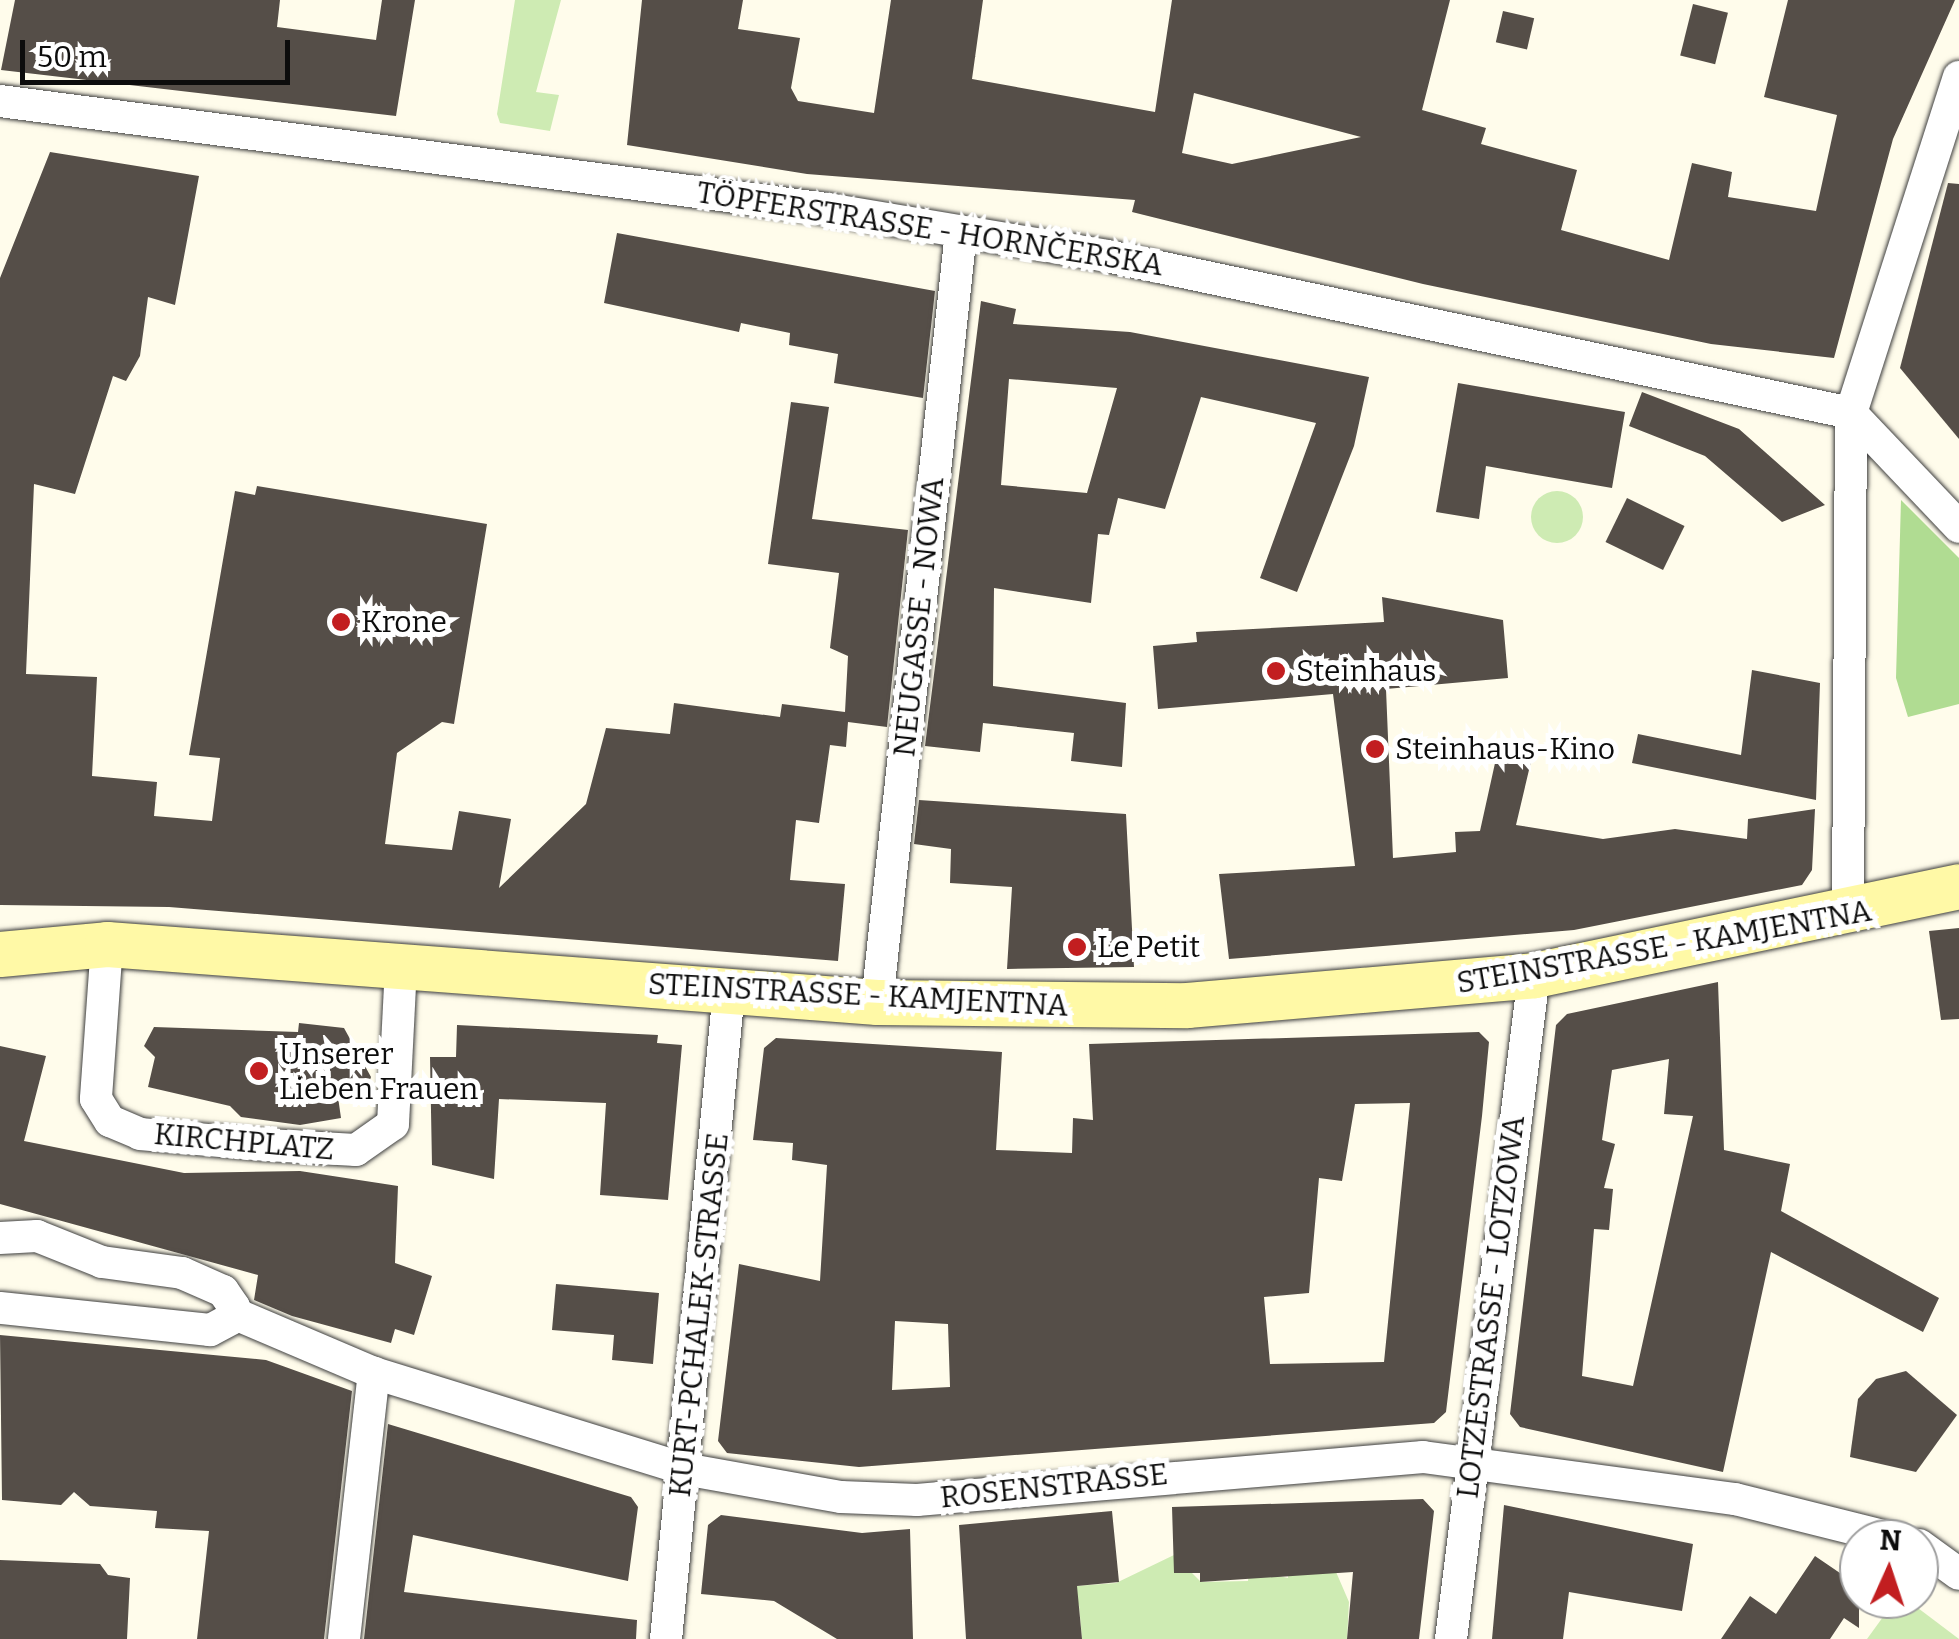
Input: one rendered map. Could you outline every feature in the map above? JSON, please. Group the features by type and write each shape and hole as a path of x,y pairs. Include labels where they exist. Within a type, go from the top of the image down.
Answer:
{"main road":[{"name":"STEINSTRASSE - KAMJENTNA","path":"0,954 106,944 877,1002 1186,1005 1534,975 1869,910 1959,886"}],"street":[{"path":"1869,910 1851,413 1959,77"},
{"name":"TÖPFERSTRASSE - HORNČERSKA","path":"0,101 961,233 1442,321 1851,413"},
{"name":"NEUGASSE - NOWA","path":"877,1002 961,233"},
{"path":"1851,413 1959,527"},
{"name":"KIRCHPLATZ","path":"106,944 96,1099 110,1121 140,1134 356,1150 377,1142 393,1124 401,965"},
{"name":"LOTZESTRASSE - LOTZOWA","path":"1451,1639 1534,975"},
{"name":"KURT-PCHALEK-STRASSE","path":"666,1639 730,992"},
{"path":"0,1238 37,1236 102,1262 206,1280 230,1298 232,1313 210,1330 0,1308"},
{"name":"ROSENSTRASSE","path":"232,1313 374,1373 684,1469 916,1500 1080,1480 1472,1459 1735,1500 1839,1525"},
{"path":"344,1639 374,1373"}],"green space":[{"path":"515,0 561,0 536,92 559,95 550,131 500,123 497,114"},
{"path":"1557,491 1575,499 1583,517 1575,535 1557,543 1539,535 1531,517 1539,499"},
{"path":"1901,500 1959,558 1959,704 1908,717 1896,678"},
{"path":"1174,1555 1201,1582 1248,1581 1249,1570 1288,1578 1288,1566 1330,1558 1349,1602 1347,1639 1082,1639 1079,1605 1063,1587 1116,1583"},
{"path":"1882,1619 1932,1619 1959,1639 1867,1639"}],"building":[{"path":"15,0 280,0 277,27 376,40 382,0 415,0 396,116 1,70"},
{"path":"642,0 743,0 738,29 800,38 791,88 798,101 874,113 891,0 983,0 972,79 1155,112 1172,0 1450,0 1422,110 1486,128 1481,144 1577,170 1561,230 1669,260 1692,163 1732,172 1728,197 1816,211 1837,115 1764,97 1788,0 1955,0 1893,139 1834,358 1711,344 1423,284 1132,212 1135,200 807,174 627,145","holes":["1194,93 1361,137 1232,164 1182,153"]},
{"path":"1693,4 1728,13 1715,64 1680,55"},
{"path":"1503,11 1534,18 1527,49 1496,42"},
{"path":"50,152 199,176 175,305 148,297 140,356 126,381 113,376 75,494 34,484 26,674 97,677 92,776 157,782 154,816 212,821 220,758 189,755 235,491 255,495 257,486 487,524 454,724 442,722 397,753 385,844 452,850 459,811 511,819 499,888 586,804 606,728 670,734 674,703 780,717 782,704 845,712 848,656 830,648 839,573 768,564 791,402 829,407 812,519 908,530 887,727 848,722 846,747 830,745 819,823 796,820 790,880 845,884 838,961 169,907 0,905 0,278"},
{"path":"1948,183 1959,184 1959,439 1900,368"},
{"path":"617,233 935,291 923,398 834,383 838,354 789,345 790,333 741,323 739,332 604,303"},
{"path":"981,301 1016,309 1013,324 1130,332 1369,377 1354,446 1297,592 1260,578 1316,423 1201,397 1165,509 1118,498 1109,535 1098,534 1091,603 994,588 993,686 1126,703 1122,767 1071,761 1074,733 983,723 980,752 925,746","holes":["1009,379 1117,388 1087,493 1001,485"]},
{"path":"1458,383 1625,412 1612,488 1486,466 1479,519 1436,512"},
{"path":"1642,392 1739,429 1825,505 1782,522 1705,456 1629,426"},
{"path":"1627,498 1685,526 1663,570 1606,542"},
{"path":"1382,597 1503,620 1508,678 1386,689 1393,858 1456,852 1455,832 1480,831 1499,745 1533,753 1516,825 1603,839 1675,829 1747,839 1748,819 1815,809 1812,870 1802,885 1574,930 1229,959 1219,874 1355,866 1333,694 1158,709 1153,646 1197,642 1196,632 1384,622"},
{"path":"1752,670 1820,683 1816,800 1632,763 1638,734 1741,755"},
{"path":"919,800 1126,814 1134,967 1007,969 1012,887 950,883 951,849 914,844"},
{"path":"1959,928 1959,1019 1941,1020 1929,931"},
{"path":"1718,982 1724,1150 1790,1164 1781,1211 1939,1298 1923,1332 1771,1252 1723,1472 1520,1427 1510,1414 1556,1025 1567,1014","holes":["1669,1059 1664,1114 1693,1116 1633,1386 1582,1376 1594,1229 1609,1230 1613,1189 1604,1188 1615,1144 1602,1140 1612,1070"]},
{"name":"Unserer Lieben Frauen","path":"299,1023 344,1028 371,1077 362,1103 337,1090 341,1118 300,1125 241,1117 230,1106 148,1087 155,1057 144,1046 154,1027 298,1032"},
{"path":"457,1025 658,1035 657,1043 682,1045 668,1200 600,1195 606,1103 499,1099 494,1179 432,1165 430,1057 456,1057"},
{"path":"1479,1032 1489,1042 1446,1412 1434,1423 859,1467 727,1453 718,1441 739,1264 820,1281 827,1165 792,1160 793,1143 753,1140 764,1048 776,1038 1002,1052 996,1150 1072,1153 1073,1118 1093,1120 1089,1044","holes":["1410,1103 1384,1362 1270,1364 1264,1297 1309,1293 1319,1178 1342,1181 1355,1104","895,1321 948,1324 950,1387 892,1390"]},
{"path":"0,1046 46,1056 24,1141 184,1173 300,1171 398,1186 395,1263 432,1276 414,1335 395,1329 391,1343 292,1316 254,1300 258,1275 0,1204"},
{"path":"556,1284 659,1293 653,1364 612,1360 614,1335 552,1330"},
{"path":"0,1335 266,1360 352,1391 324,1639 197,1639 209,1531 155,1528 157,1511 90,1506 74,1492 61,1505 2,1500"},
{"path":"1906,1371 1957,1415 1916,1472 1850,1457 1858,1399 1876,1379"},
{"path":"388,1424 631,1497 638,1507 628,1581 413,1535 404,1592 637,1620 636,1639 364,1639"},
{"path":"1423,1499 1434,1511 1419,1639 1347,1639 1353,1572 1200,1582 1200,1573 1174,1573 1172,1507"},
{"path":"1504,1505 1693,1544 1682,1611 1569,1592 1563,1639 1492,1639"},
{"path":"1112,1511 1119,1582 1077,1586 1082,1639 966,1639 959,1525"},
{"path":"721,1515 862,1533 910,1529 913,1639 837,1639 774,1601 701,1594 708,1525"},
{"path":"1815,1556 1839,1572 1839,1619 1843,1619 1830,1639 1721,1639 1750,1596 1776,1614"},
{"path":"0,1560 100,1564 108,1575 130,1578 127,1639 0,1639"}],"place":[{"name":"Krone","path":"341,622"},
{"name":"Steinhaus","path":"1276,671"},
{"name":"Steinhaus-Kino","path":"1375,749"},
{"name":"Le Petit","path":"1077,947"},
{"name":"Unserer Lieben Frauen","path":"259,1071"}]}
